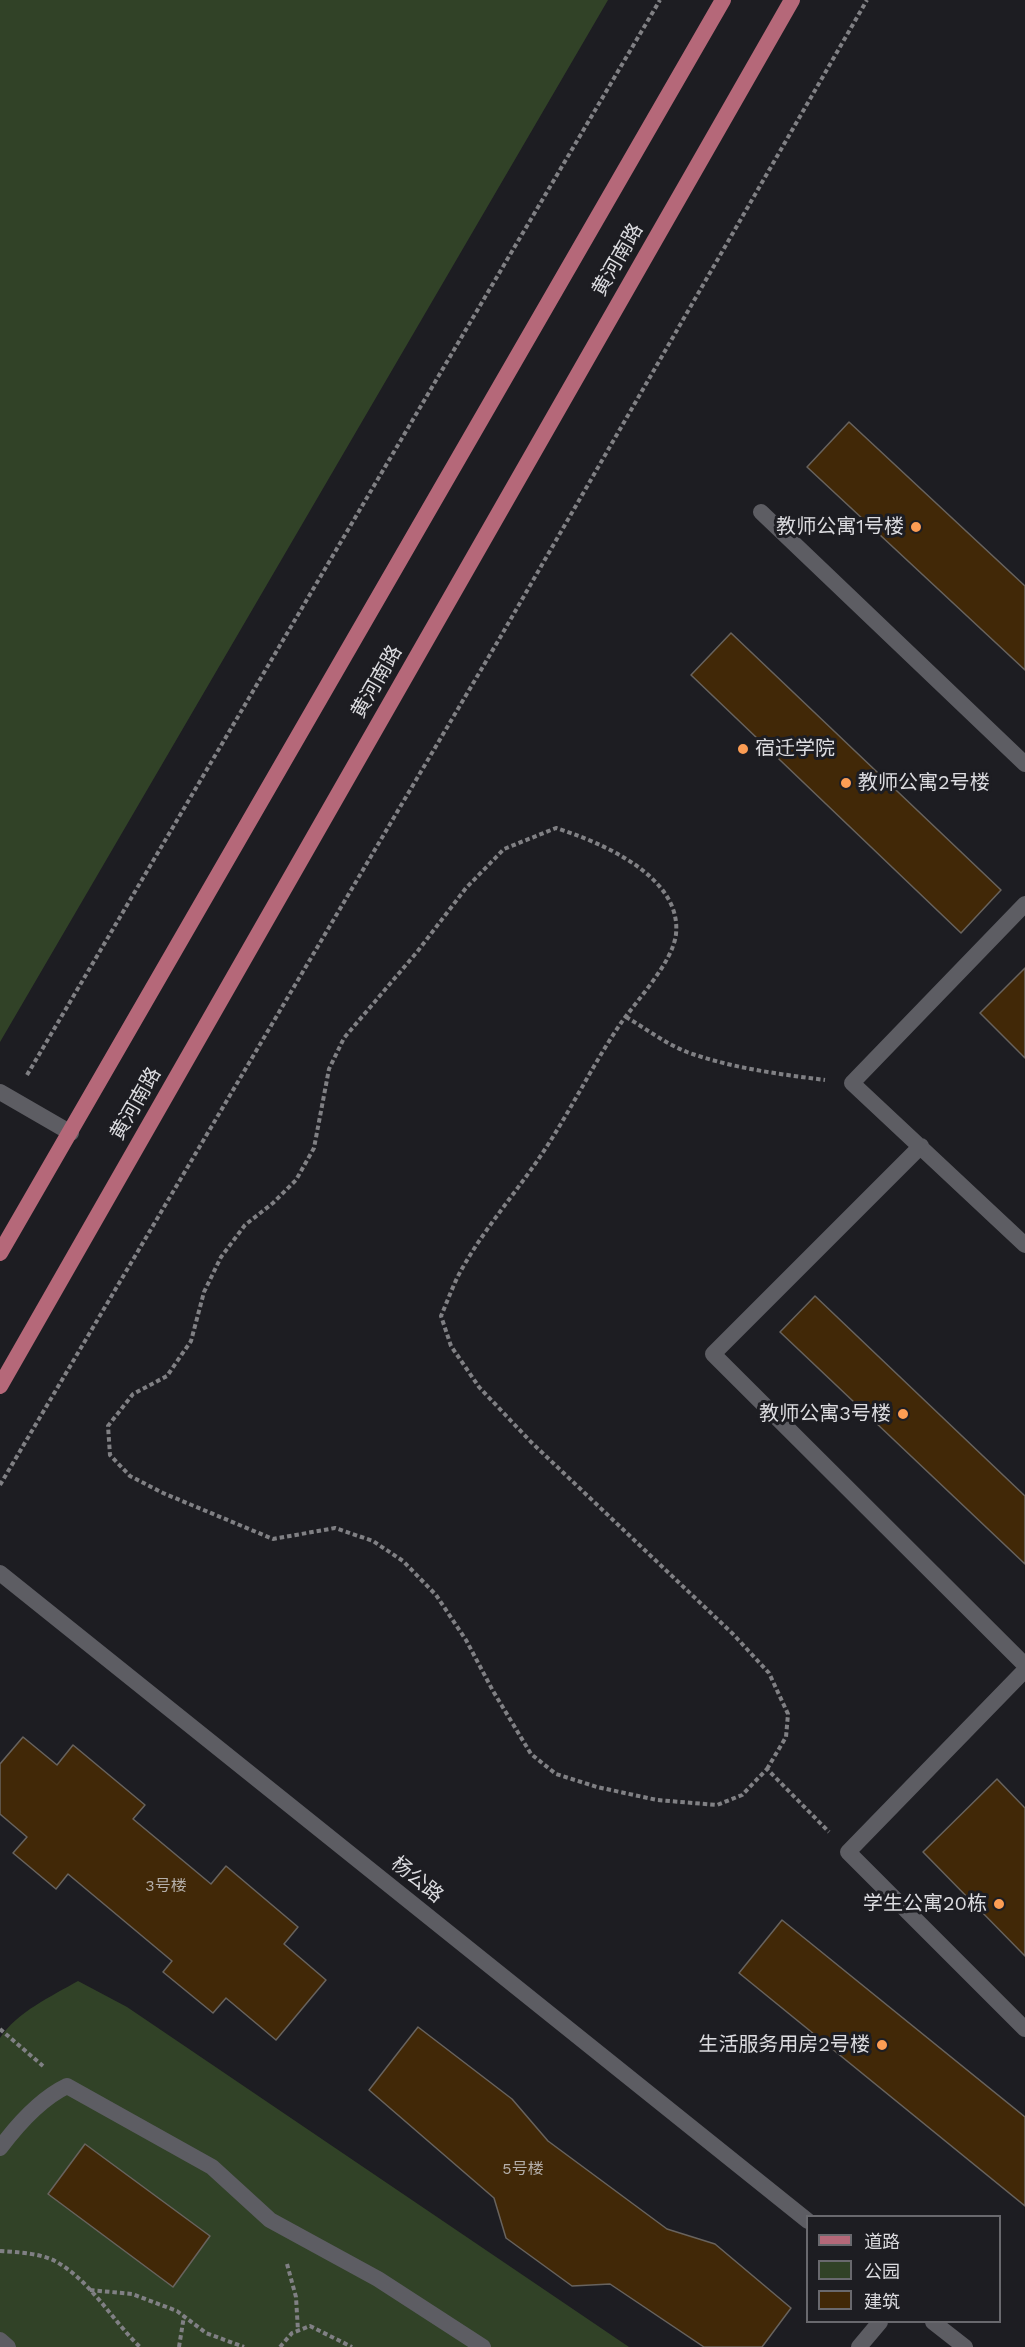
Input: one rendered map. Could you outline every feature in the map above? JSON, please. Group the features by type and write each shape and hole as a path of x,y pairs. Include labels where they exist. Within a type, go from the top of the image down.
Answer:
{"main road":[{"name":"黄河南路","path":"0,1252 71,1133 723,0"},
{"name":"黄河南路","path":"0,1386 792,0"}],"street":[{"path":"761,512 1025,764"},
{"path":"1025,904 852,1083 1025,1245"},
{"path":"6,1096 71,1133"},
{"path":"921,1146 713,1354 1025,1665"},
{"name":"杨公路","path":"0,1573 806,2220"},
{"path":"1025,1670 848,1852 1025,2029"},
{"path":"0,2148 11,2133 50,2094 67,2086 212,2167 270,2220 378,2279 483,2347"},
{"path":"859,2347 879,2323"},
{"path":"934,2323 965,2347"},
{"path":"0,2340 8,2347"}],"path":[{"path":"6,1096 660,0"},
{"path":"0,1485 495,646 867,0"},
{"path":"556,828 586,838 623,857 655,880 673,908 676,935 663,967 626,1017 548,1145 463,1267 441,1316 451,1346 479,1387 531,1442 733,1634 769,1673 788,1713 786,1737 767,1769 742,1795 717,1805 657,1800 597,1787 556,1774 531,1754 493,1691 466,1640 436,1595 403,1561 373,1541 335,1528 273,1539 163,1493 130,1476 110,1455 108,1426 133,1394 167,1376 191,1341 204,1293 221,1257 245,1225 273,1203 296,1180 314,1148 329,1069 344,1038 417,952 466,888 504,849 556,828"},
{"path":"626,1017 685,1051 712,1060 772,1074 852,1083"},
{"path":"767,1769 848,1852"},
{"path":"0,2029 67,2086"},
{"path":"270,2220 293,2279 298,2331"},
{"path":"0,2251 24,2253 54,2260 76,2276 140,2347"},
{"path":"88,2290 132,2294 184,2316 206,2333 244,2347"},
{"path":"180,2347 184,2316"},
{"path":"280,2347 292,2333 310,2326 352,2347"}],"green space":[{"path":"0,0 608,0 0,1042"},
{"path":"78,1981 127,2007 629,2347 0,2347 0,2038 25,2012"}],"building":[{"name":"教师公寓1号楼","path":"849,422 1025,586 1025,670 807,467"},
{"name":"教师公寓2号楼","path":"731,633 1001,890 961,933 691,675"},
{"path":"1025,968 1025,1058 980,1013"},
{"name":"教师公寓3号楼","path":"815,1296 1025,1496 1025,1564 780,1332"},
{"path":"23,1737 57,1765 73,1745 145,1805 133,1819 211,1884 226,1866 298,1927 284,1944 326,1980 276,2040 226,1998 213,2013 163,1972 172,1961 68,1874 56,1889 13,1853 27,1837 0,1814 0,1764"},
{"name":"学生公寓20栋","path":"997,1779 1025,1808 1025,1956 923,1852"},
{"name":"生活服务用房2号楼","path":"782,1920 1025,2117 1025,2206 739,1973"},
{"path":"418,2027 512,2099 548,2141 667,2229 715,2244 791,2308 762,2347 704,2347 610,2284 572,2286 506,2238 494,2198 369,2090"},
{"path":"85,2144 210,2236 173,2287 48,2194"}],"place":[{"name":"教师公寓1号楼","path":"916,527"},
{"name":"宿迁学院","path":"743,749"},
{"name":"教师公寓2号楼","path":"846,783"},
{"name":"教师公寓3号楼","path":"903,1414"},
{"name":"学生公寓20栋","path":"999,1904"},
{"name":"生活服务用房2号楼","path":"882,2045"}]}
